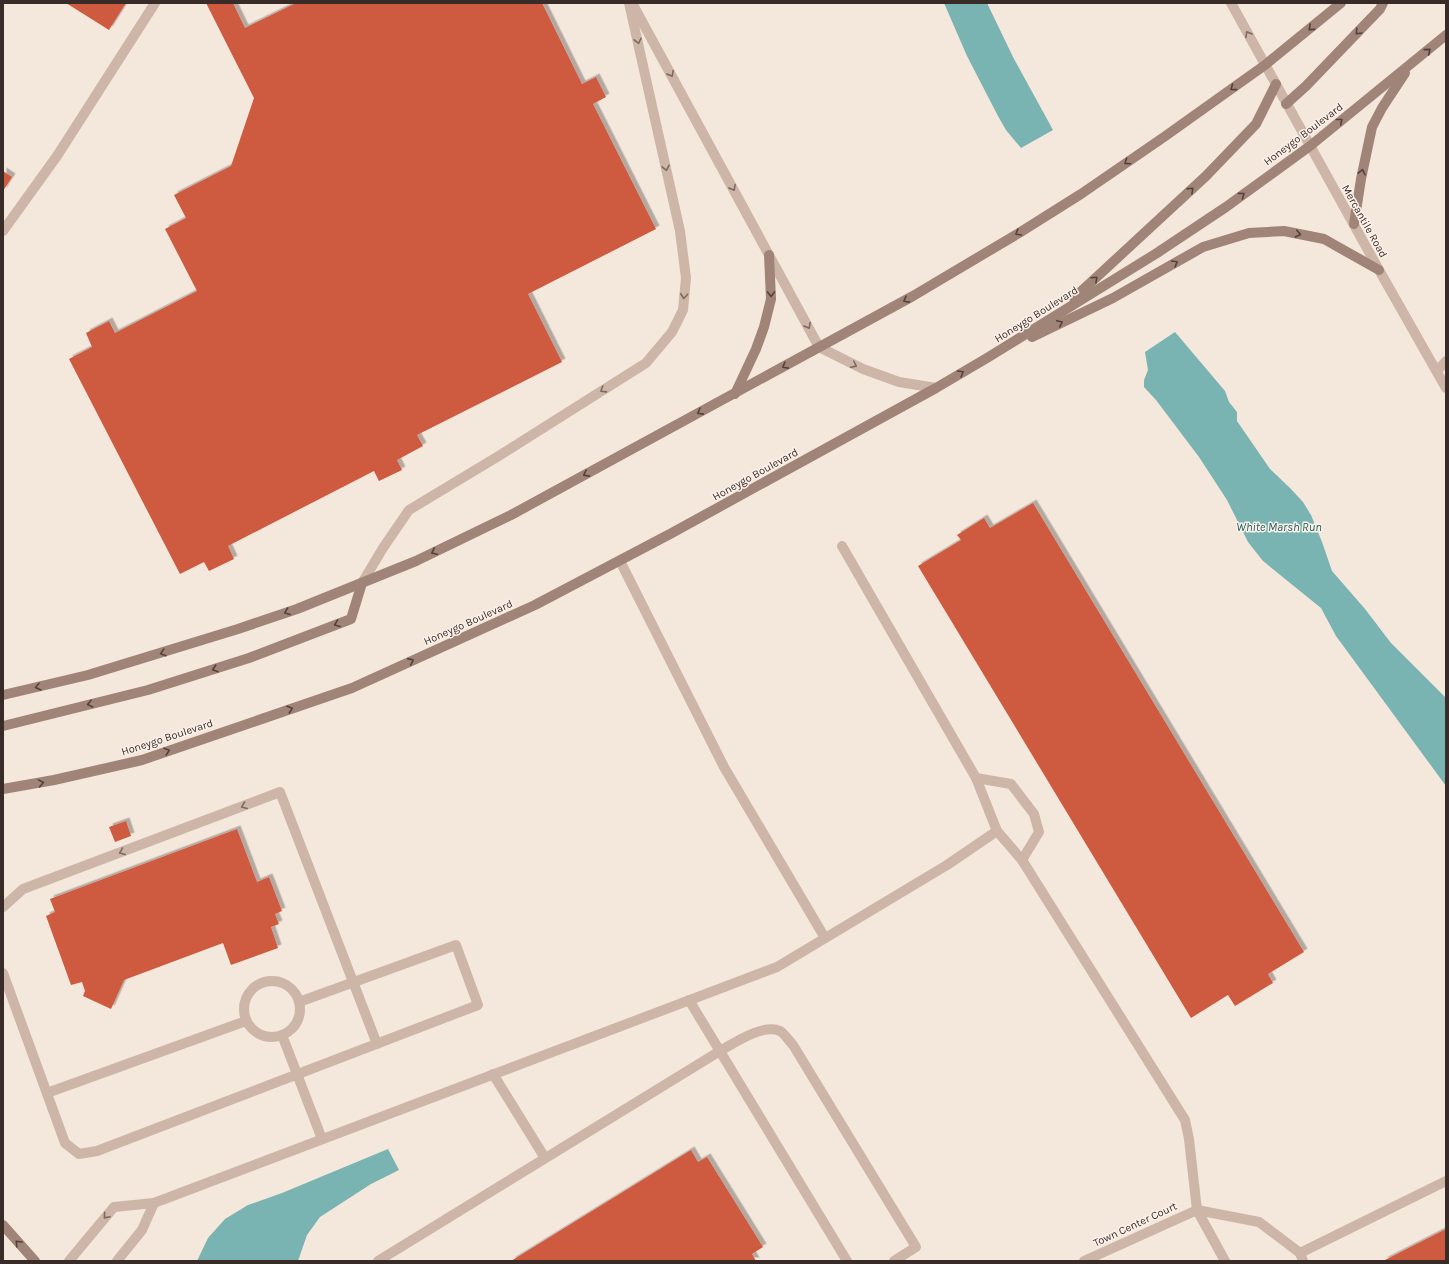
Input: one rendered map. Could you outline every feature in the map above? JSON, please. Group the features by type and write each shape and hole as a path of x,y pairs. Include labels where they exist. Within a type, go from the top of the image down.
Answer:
{"main road":[{"path":"3,695 88,675 238,629 362,583 416,560 510,515 913,296 1081,194 1265,65 1341,3"},
{"path":"1286,104 1306,86 1384,3"},
{"name":"Honeygo Boulevard","path":"3,789 54,780 142,760 352,688 535,605 620,561 936,388 1157,253 1226,207 1310,146 1446,36"},
{"path":"1354,224 1361,179 1372,127 1382,108 1409,66"},
{"path":"1056,315 1206,176 1256,124 1276,84"},
{"path":"987,358 1113,298 1203,247 1249,233 1284,231 1324,239 1379,270"},
{"path":"735,394 756,349 764,327 771,299 769,255"},
{"path":"3,726 155,688 249,658 351,619 362,583"},
{"path":"3,1225 35,1261"}],"street":[{"path":"3,231 57,156 155,3"},
{"path":"631,3 819,347 863,369 899,382 936,388"},
{"path":"362,583 382,548 409,510 497,457 646,363 672,332 683,310 686,278 680,231 631,3"},
{"name":"Mercantile Road","path":"1231,3 1286,104 1446,388"},
{"path":"1437,372 1446,361"},
{"path":"842,546 976,778 997,831 1022,860 1185,1120 1189,1139 1197,1210 1225,1261"},
{"path":"620,561 724,767 825,938"},
{"path":"976,778 1011,784 1034,814 1039,832 1022,860"},
{"path":"3,907 23,889 280,792 377,1044"},
{"path":"69,1261 114,1207 154,1203 777,967 947,865 997,831"},
{"path":"3,973 65,1143 79,1154 97,1151 478,1005 456,945 299,1002"},
{"path":"271,981 280,982 288,986 295,993 299,1002 299,1018 290,1031 282,1036 266,1037 258,1034 246,1021 244,1012 246,999 254,988 262,983 271,981"},
{"path":"689,1000 847,1261"},
{"path":"47,1093 246,1021"},
{"path":"378,1261 720,1051 765,1029 780,1031 793,1045 916,1247 894,1261"},
{"path":"282,1036 322,1139"},
{"path":"493,1074 545,1158"},
{"path":"1197,1210 1259,1222 1301,1257 1446,1181"},
{"path":"117,1261 142,1230 154,1203"},
{"name":"Town Center Court","path":"1084,1261 1197,1210"}],"water":[{"path":"944,3 987,3 1013,57 1053,130 1021,148 1006,130 998,116 967,56"},
{"name":"White Marsh Run","path":"1175,332 1225,391 1229,402 1237,412 1237,421 1270,469 1303,502 1311,515 1332,571 1365,609 1391,643 1446,698 1446,786 1336,636 1321,608 1263,561 1248,542 1227,500 1199,457 1156,400 1144,387 1144,380 1148,370 1145,352"},
{"path":"388,1149 399,1170 371,1184 320,1217 307,1235 298,1261 197,1261 208,1238 225,1219 248,1205 282,1193"}],"building":[{"path":"66,3 126,3 109,30"},
{"path":"206,3 233,3 245,28 296,3 542,3 582,84 596,77 606,97 593,104 656,229 528,294 562,362 417,435 423,446 397,460 402,470 379,481 374,471 228,546 234,559 209,571 204,562 180,574 69,359 92,347 86,333 109,321 115,333 197,291 165,229 186,218 174,195 231,166 254,98"},
{"path":"3,171 12,177 3,191"},
{"path":"1033,503 1304,952 1268,974 1273,983 1235,1006 1228,995 1191,1018 918,566 961,540 957,535 984,518 990,528"},
{"path":"126,821 131,836 115,842 109,827"},
{"path":"237,829 257,882 269,877 282,911 275,914 279,924 271,927 278,948 231,965 223,943 124,980 111,1009 83,996 85,991 82,982 71,985 46,916 55,912 50,899"},
{"path":"691,1150 698,1162 707,1157 763,1247 752,1254 756,1261 511,1261"},
{"path":"1446,1229 1446,1261 1383,1261"}]}
